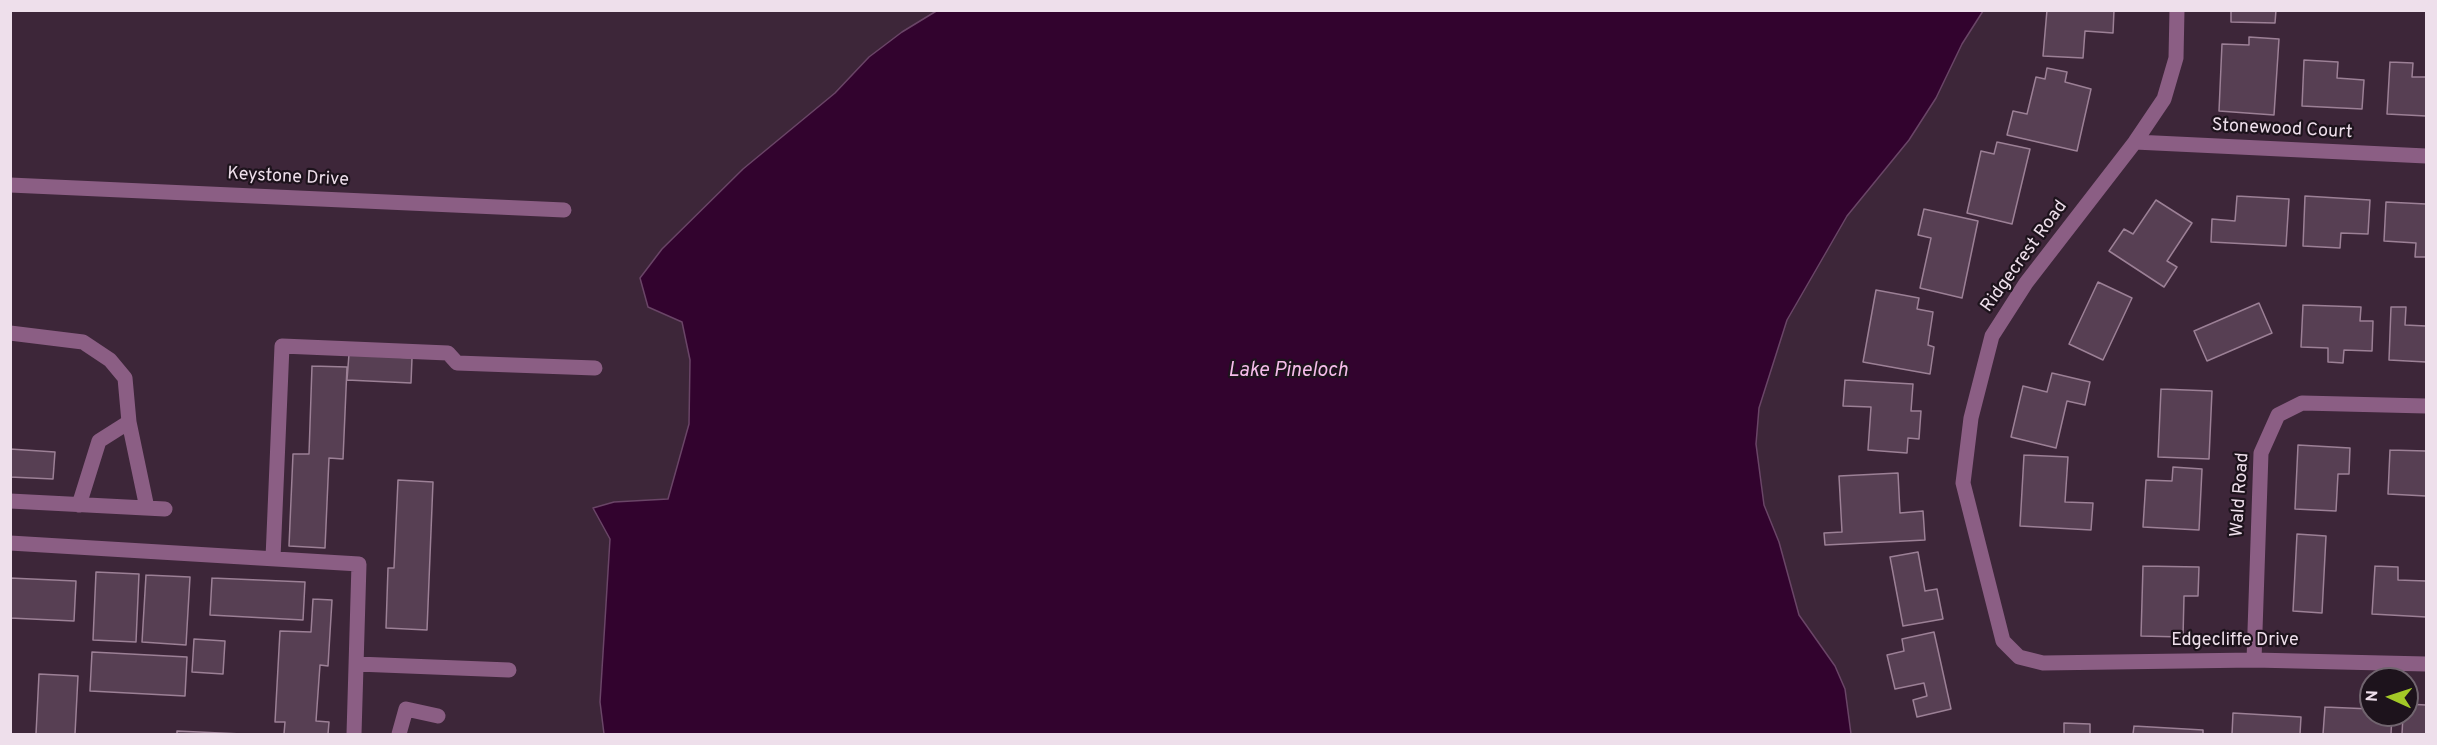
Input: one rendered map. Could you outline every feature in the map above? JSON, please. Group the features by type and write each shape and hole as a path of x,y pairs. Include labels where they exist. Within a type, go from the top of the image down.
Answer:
{"street":[{"name":"Ridgecrest Road","path":"2043,663 2019,657 2003,641 1963,483 1971,418 1992,336 2026,283 2135,142 2164,99 2176,58 2177,10"},
{"name":"Stonewood Court","path":"2135,142 2427,156"},
{"name":"Keystone Drive","path":"10,184 564,210"},
{"path":"10,333 83,342 110,360 125,378 129,422 147,508"},
{"path":"273,558 282,346 448,353 457,363 595,368"},
{"name":"Wald Road","path":"2254,660 2261,453 2278,415 2302,403 2427,406"},
{"path":"79,504 99,441 129,422"},
{"path":"10,501 165,509"},
{"path":"10,543 359,564 354,735"},
{"name":"Edgecliffe Drive","path":"2043,663 2254,660 2427,664"},
{"path":"357,664 509,670"},
{"path":"399,735 406,709 438,716"}],"water":[{"name":"Lake Pineloch","path":"938,10 1983,11 1962,44 1936,98 1909,140 1847,216 1787,320 1759,408 1756,444 1764,505 1779,542 1799,615 1835,666 1845,689 1851,734 604,734 600,702 610,539 593,508 614,502 668,499 689,424 690,360 682,322 648,307 640,278 662,249 743,169 835,93 869,57 902,32"}],"building":[{"path":"2047,10 2114,10 2113,33 2085,31 2083,58 2043,56"},
{"path":"2231,10 2276,10 2275,23 2231,22"},
{"path":"2249,37 2279,39 2274,115 2219,111 2222,44 2249,45"},
{"path":"2304,60 2338,62 2337,78 2364,80 2362,109 2302,106"},
{"path":"2390,62 2413,63 2412,77 2426,77 2426,116 2387,114"},
{"path":"2047,68 2067,72 2065,82 2091,89 2077,151 2007,135 2013,111 2027,114 2036,77 2045,79"},
{"path":"1997,142 2030,149 2012,224 1967,213 1981,151 1994,154"},
{"path":"2237,196 2289,199 2286,246 2211,242 2212,219 2235,221"},
{"path":"2305,196 2370,200 2368,234 2341,233 2340,248 2303,246"},
{"path":"2156,200 2192,223 2167,261 2177,267 2164,287 2109,251 2124,229 2133,234"},
{"path":"2386,202 2426,204 2426,257 2415,257 2416,243 2384,241"},
{"path":"1924,209 1978,221 1962,298 1920,288 1931,238 1918,235"},
{"path":"2098,282 2132,298 2103,360 2069,344"},
{"path":"1876,290 1919,298 1917,309 1933,312 1928,345 1934,347 1930,374 1863,362"},
{"path":"2259,303 2272,333 2207,361 2194,331"},
{"path":"2303,305 2361,307 2360,321 2373,321 2372,351 2344,350 2343,363 2328,362 2328,348 2301,347"},
{"path":"2391,307 2406,307 2405,325 2426,326 2426,362 2389,360"},
{"path":"349,354 412,358 411,383 347,380"},
{"path":"312,366 347,367 343,459 329,458 325,548 289,546 293,454 309,454"},
{"path":"2052,373 2090,382 2085,405 2067,401 2056,448 2011,437 2023,386 2047,392"},
{"path":"1845,380 1913,384 1911,411 1921,411 1919,439 1908,438 1907,453 1868,450 1871,407 1843,406"},
{"path":"2161,389 2212,391 2209,459 2158,457"},
{"path":"2298,445 2350,448 2349,474 2338,474 2336,511 2295,509"},
{"path":"10,449 55,452 53,479 10,477"},
{"path":"2390,450 2426,451 2426,496 2388,494"},
{"path":"2024,455 2068,457 2065,502 2093,503 2091,530 2020,526"},
{"path":"2173,467 2202,469 2199,530 2143,527 2146,480 2172,481"},
{"path":"1898,473 1900,513 1923,511 1925,540 1825,545 1824,533 1842,532 1839,476"},
{"path":"398,480 433,482 427,630 386,628 388,568 394,568"},
{"path":"2297,534 2326,536 2322,613 2293,611"},
{"path":"1918,552 1925,591 1937,589 1943,619 1903,626 1890,557"},
{"path":"2143,566 2199,567 2198,596 2184,596 2183,637 2141,636"},
{"path":"2375,566 2398,567 2398,580 2426,581 2426,617 2372,614"},
{"path":"96,572 139,574 136,642 93,640"},
{"path":"146,575 190,577 186,645 142,642"},
{"path":"10,578 76,581 74,621 10,618"},
{"path":"212,578 305,582 303,620 210,615"},
{"path":"313,599 332,600 328,666 320,665 316,721 329,722 328,734 284,734 285,722 275,722 280,631 311,632"},
{"path":"1934,632 1951,709 1917,717 1913,700 1927,696 1924,683 1895,689 1887,655 1904,651 1902,639"},
{"path":"194,639 225,641 223,674 192,672"},
{"path":"92,652 187,657 185,696 90,691"},
{"path":"39,674 78,676 75,734 36,734"},
{"path":"2419,705 2426,705 2426,734 2402,734 2402,727 2419,727"},
{"path":"2325,707 2359,708 2359,727 2391,727 2391,734 2323,734"},
{"path":"2233,713 2301,717 2300,734 2232,734"},
{"path":"2064,723 2090,724 2090,734 2064,734"},
{"path":"2134,726 2203,730 2203,734 2133,734"},
{"path":"177,731 242,734 177,734"}]}
